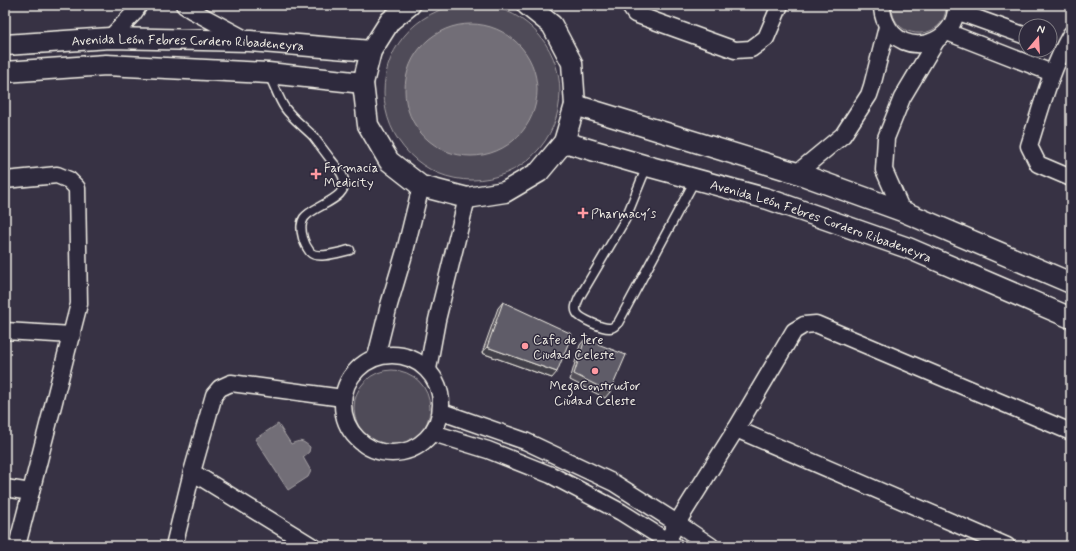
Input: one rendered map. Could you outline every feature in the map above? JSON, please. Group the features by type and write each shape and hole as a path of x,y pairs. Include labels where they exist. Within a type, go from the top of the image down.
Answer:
{"street":[{"path":"110,38 133,14 139,5"},
{"path":"184,5 194,12 250,41"},
{"path":"410,5 390,21 371,51 363,83 368,125 388,161 421,186 466,198 505,192 539,172 564,142 575,104 572,63 552,25 527,5"},
{"path":"629,5 635,14 735,50 751,49 766,38 780,5"},
{"path":"880,6 883,17 894,35 909,43 926,44 942,36 1052,73"},
{"path":"902,211 884,170 886,138 902,98 942,36 954,22 956,8 1018,33"},
{"path":"797,173 843,135 869,95 888,26"},
{"path":"1058,44 1071,34"},
{"name":"Avenida León Febres Cordero Ribadeneyra","path":"5,45 110,38 250,41 371,51"},
{"path":"1054,58 1052,73 1029,146 1038,164 1071,178"},
{"name":"Avenida León Febres Cordero Ribadeneyra","path":"5,72 106,65 268,73 363,83"},
{"path":"575,104 797,173 902,211 1071,283"},
{"name":"Avenida León Febres Cordero Ribadeneyra","path":"564,142 695,180 768,199 908,248 1071,318"},
{"path":"5,180 58,175 69,180 77,188 79,304 17,546"},
{"path":"376,357 389,305 406,251 421,186"},
{"path":"428,369 437,320 466,198"},
{"path":"433,433 488,450 551,475 621,512 671,543 677,523 736,429 794,332 804,325 816,324 1071,432"},
{"path":"5,331 72,335"},
{"path":"395,354 413,359 428,369 440,389 442,412 433,433 419,446 402,452 384,453 366,446 352,434 344,417 343,398 348,380 360,366 376,357 395,354"},
{"path":"174,546 192,472 214,395 220,388 231,383 343,398"},
{"path":"442,412 525,441 614,483 712,546"},
{"path":"736,429 1007,546"},
{"path":"192,472 312,546"},
{"path":"5,488 31,492"}],"lane":[{"path":"268,73 285,108 313,136 343,176 343,190 329,202 308,213 304,219 301,224 301,231 304,241 310,252 316,255 350,250"},
{"path":"647,166 625,220 576,305 578,315 601,328 609,329 618,323 695,180"}],"shaded area":[{"path":"463,4 481,4 498,8 513,14 528,24 540,36 550,51 556,66 560,83 560,101 556,118 550,133 540,148 528,160 513,170 498,176 481,180 463,180 446,176 431,170 416,160 404,148 394,133 388,118 384,101 384,83 388,66 394,51 404,36 416,24 431,14 446,8"},
{"path":"892,5 946,5 944,17 938,26 929,31 919,33 908,31 900,26 894,17"},
{"path":"477,24 496,29 508,35 518,43 526,53 532,65 536,77 536,103 532,115 526,127 518,137 508,145 496,151 484,155 465,156 446,151 434,145 424,137 416,127 410,115 406,103 405,84 410,65 416,53 424,43 434,35 446,29 458,25"},
{"path":"392,370 407,373 419,381 427,393 430,408 427,423 419,435 407,443 392,446 377,443 365,435 357,423 354,408 357,393 365,381 377,373"},
{"path":"278,424 291,444 301,441 310,447 309,452 303,457 311,471 308,477 288,490 255,439"}],"building":[{"name":"Cafe de Tere Ciudad Celeste","path":"503,302 572,334 557,372 487,347"},
{"name":"MegaConstructor Ciudad Celeste","path":"585,339 626,355 610,392 574,374"}],"place":[{"name":"Farmacia Medicity","path":"316,174"},
{"name":"Pharmacy´s","path":"583,213"},
{"name":"Cafe de Tere Ciudad Celeste","path":"525,346"},
{"name":"MegaConstructor Ciudad Celeste","path":"595,371"}]}
